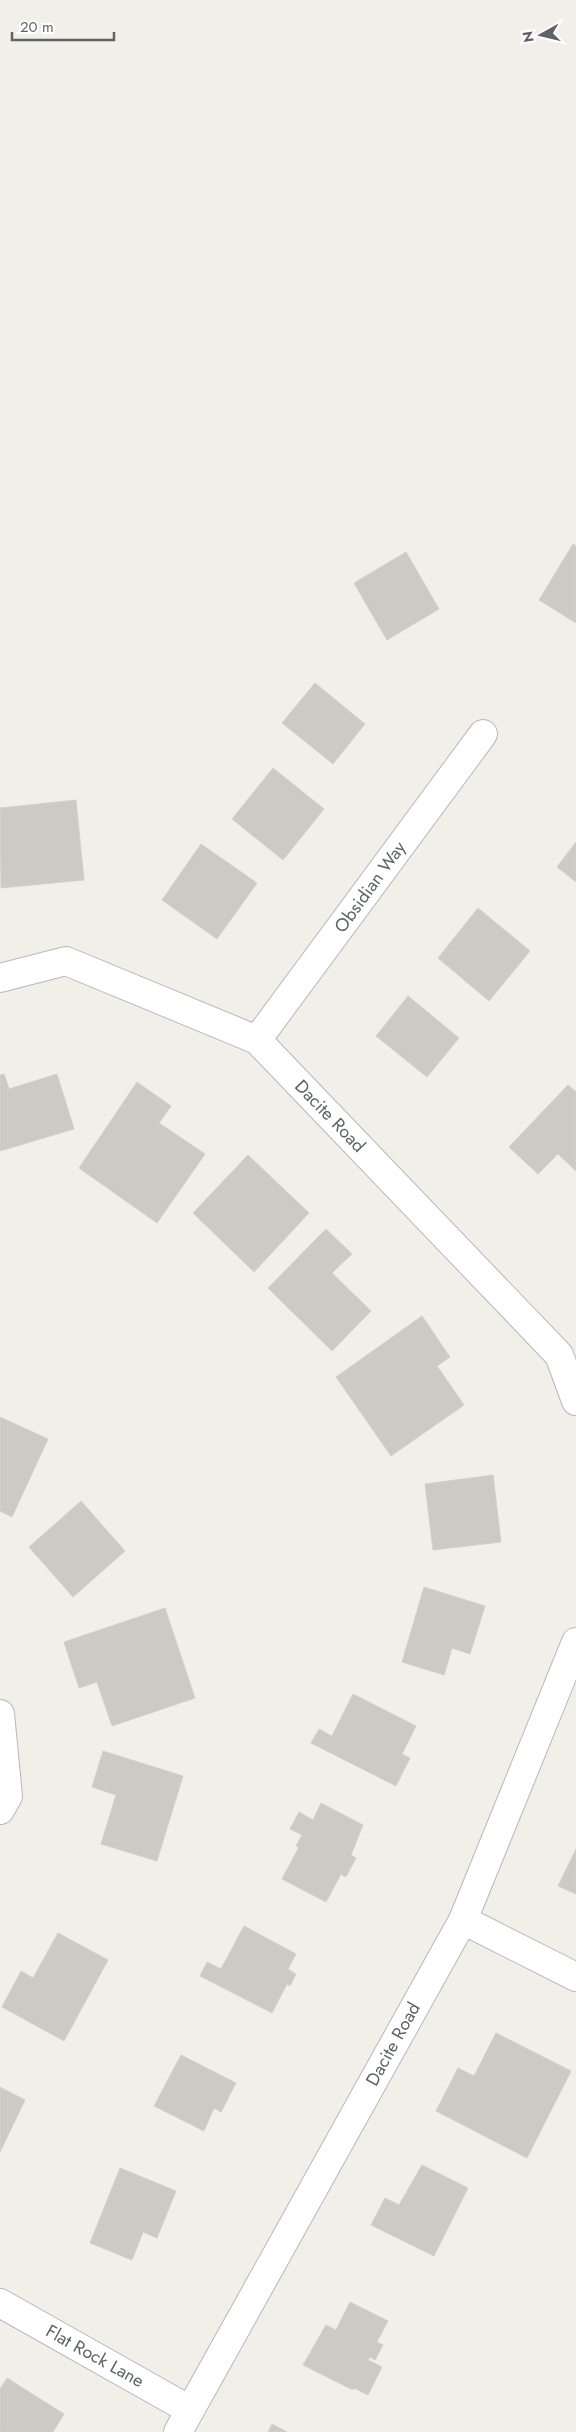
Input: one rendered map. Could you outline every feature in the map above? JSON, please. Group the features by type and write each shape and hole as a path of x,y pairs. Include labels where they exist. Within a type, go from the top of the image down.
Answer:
{"street":[{"name":"Obsidian Way","path":"257,1040 483,734"},
{"name":"Dacite Road","path":"0,978 66,961 257,1040 559,1355 576,1401"},
{"name":"Dacite Road","path":"184,2421 463,1920 576,1642"},
{"path":"0,1714 8,1796 0,1810"},
{"path":"463,1920 576,1977"},
{"name":"Flat Rock Lane","path":"0,2303 184,2421"}],"building":[{"path":"573,544 576,546 576,623 539,600"},
{"path":"406,552 439,609 387,640 354,583"},
{"path":"315,683 365,724 333,764 282,723"},
{"path":"273,768 324,809 283,860 232,819"},
{"path":"76,800 84,880 1,888 0,808"},
{"path":"576,842 576,882 557,867"},
{"path":"201,844 257,883 217,939 162,900"},
{"path":"478,908 530,951 489,1001 438,958"},
{"path":"408,996 459,1038 427,1077 376,1036"},
{"path":"4,1074 9,1089 57,1074 74,1129 0,1151 0,1075"},
{"path":"137,1082 171,1106 159,1123 205,1154 157,1223 79,1168"},
{"path":"568,1085 576,1092 576,1171 558,1154 538,1174 509,1147"},
{"path":"248,1155 309,1213 254,1272 193,1213"},
{"path":"326,1229 352,1254 332,1273 371,1311 332,1351 268,1288"},
{"path":"422,1316 450,1357 437,1366 464,1405 391,1456 336,1377"},
{"path":"0,1417 48,1439 12,1517 0,1511"},
{"path":"493,1475 501,1542 433,1550 425,1484"},
{"path":"81,1501 125,1551 73,1597 29,1547"},
{"path":"424,1587 485,1606 470,1654 452,1648 444,1675 402,1662"},
{"path":"165,1608 195,1698 112,1726 97,1682 79,1688 64,1642"},
{"path":"353,1694 416,1726 402,1754 410,1758 396,1786 311,1743 319,1729 332,1736"},
{"path":"103,1751 183,1776 157,1861 101,1844 116,1795 92,1787"},
{"path":"321,1803 363,1825 351,1855 356,1858 346,1877 341,1874 326,1902 282,1879 299,1847 296,1846 302,1835 290,1829 299,1812 313,1820"},
{"path":"576,1849 576,1894 558,1886"},
{"path":"244,1926 296,1954 288,1969 296,1974 290,1986 287,1984 272,2013 200,1976 207,1962 221,1969"},
{"path":"58,1933 108,1960 64,2041 2,2007 21,1971 33,1978"},
{"path":"496,2033 571,2071 527,2158 436,2111 458,2068 474,2076"},
{"path":"181,2055 236,2083 221,2112 214,2108 204,2131 154,2106"},
{"path":"0,2087 25,2100 0,2152"},
{"path":"422,2165 468,2188 434,2256 371,2225 385,2198 399,2205"},
{"path":"120,2168 176,2191 157,2238 143,2232 132,2260 90,2243"},
{"path":"350,2302 388,2321 377,2342 383,2345 375,2360 370,2357 368,2360 382,2367 368,2395 354,2388 353,2390 303,2365 326,2325 336,2330"},
{"path":"7,2378 64,2414 53,2432 0,2432 0,2389"},
{"path":"272,2424 287,2432 268,2432"}]}
